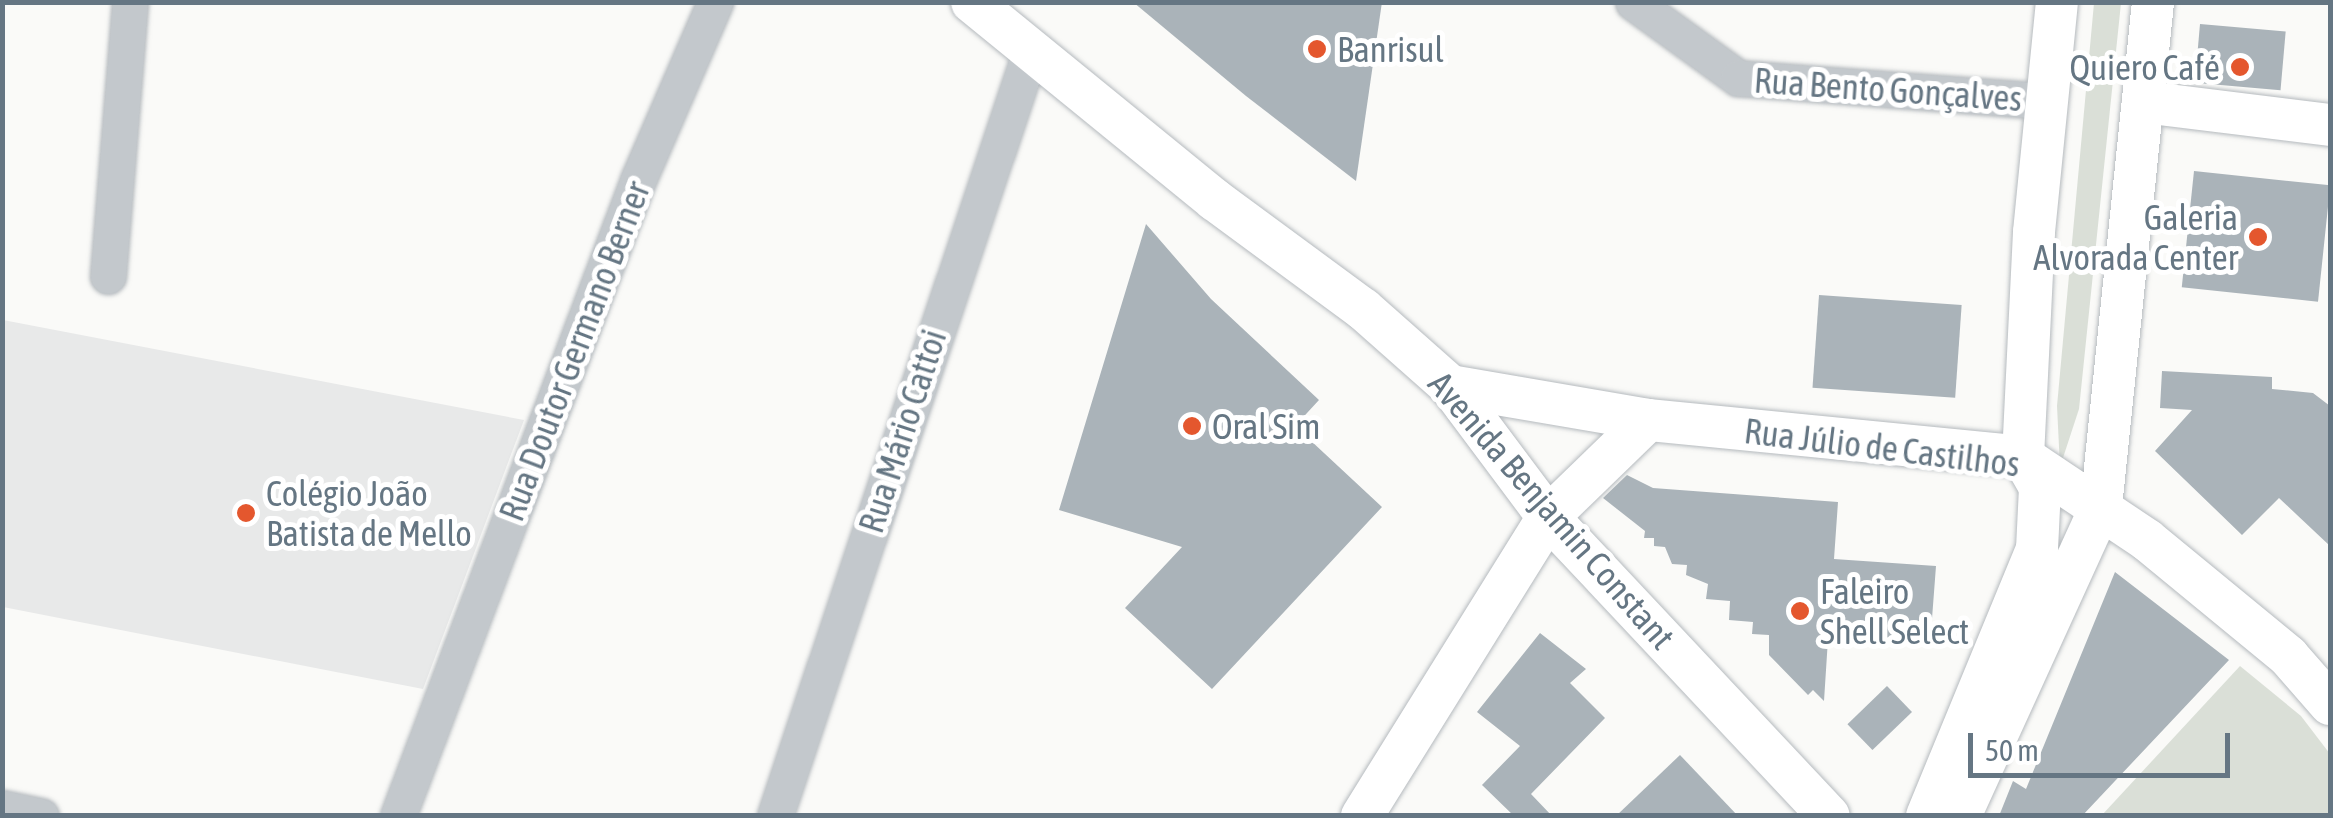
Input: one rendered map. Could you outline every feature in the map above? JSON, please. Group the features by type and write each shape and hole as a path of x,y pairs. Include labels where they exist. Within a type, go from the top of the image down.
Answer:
{"main road":[{"name":"Avenida Benjamin Constant","path":"972,2 1032,47 1215,200 1363,309 1450,386 1548,517 1829,816"},
{"path":"1928,816 2037,549 2040,487 2022,457 2056,2"},
{"path":"1960,816 2101,507 2152,2"},
{"path":"2143,102 2330,125"},
{"name":"Rua Júlio de Castilhos","path":"1450,386 1648,420 2022,457 2101,507 2288,656 2330,704"},
{"path":"1362,816 1548,517 1648,420"}],"street":[{"path":"108,276 130,2"},
{"name":"Rua Doutor Germano Berner","path":"398,816 638,178 714,2"},
{"name":"Rua Bento Gonçalves","path":"1633,2 1738,78 2047,101"},
{"name":"Rua Mário Cattoi","path":"775,816 1032,47"},
{"path":"2,808 40,816"}],"shaded area":[{"path":"2094,3 2121,3 2079,409 2060,467 2057,406"},
{"name":"Colégio João Batista de Mello","path":"3,320 524,420 423,689 3,607"},
{"path":"2240,666 2301,716 2330,754 2330,815 2102,815"}],"building":[{"name":"Banrisul","path":"1133,2 1382,2 1356,181 1246,96"},
{"name":"Quiero Café","path":"2200,24 2286,31 2281,90 2195,83"},
{"name":"Galeria Alvorada Center","path":"2194,171 2330,185 2318,302 2182,287"},
{"path":"1146,224 1211,299 1319,400 1295,426 1382,507 1212,689 1125,608 1182,547 1059,510"},
{"path":"1819,295 1962,305 1955,398 1813,388"},
{"path":"2162,371 2272,377 2272,389 2313,393 2330,406 2330,546 2279,498 2242,535 2155,451 2192,410 2160,408"},
{"path":"1627,475 1653,488 1838,502 1834,559 1936,566 1930,645 1828,639 1824,701 1813,690 1808,695 1769,655 1769,635 1752,634 1753,622 1729,620 1730,601 1706,599 1708,584 1686,575 1687,565 1672,564 1665,547 1654,546 1654,538 1644,538 1645,531 1603,498"},
{"path":"2115,572 2229,660 2082,816 1999,816 2013,781 2026,789"},
{"path":"1540,633 1586,669 1570,683 1605,718 1531,794 1552,816 1514,816 1482,785 1520,746 1477,712"},
{"path":"1887,686 1912,712 1872,750 1847,724"},
{"path":"1680,755 1738,816 1616,816"}],"place":[{"name":"Banrisul","path":"1317,49"},
{"name":"Quiero Café","path":"2240,67"},
{"name":"Galeria Alvorada Center","path":"2258,237"},
{"name":"Oral Sim","path":"1192,426"},
{"name":"Colégio João Batista de Mello","path":"246,513"},
{"name":"Faleiro Shell Select","path":"1800,611"}]}
